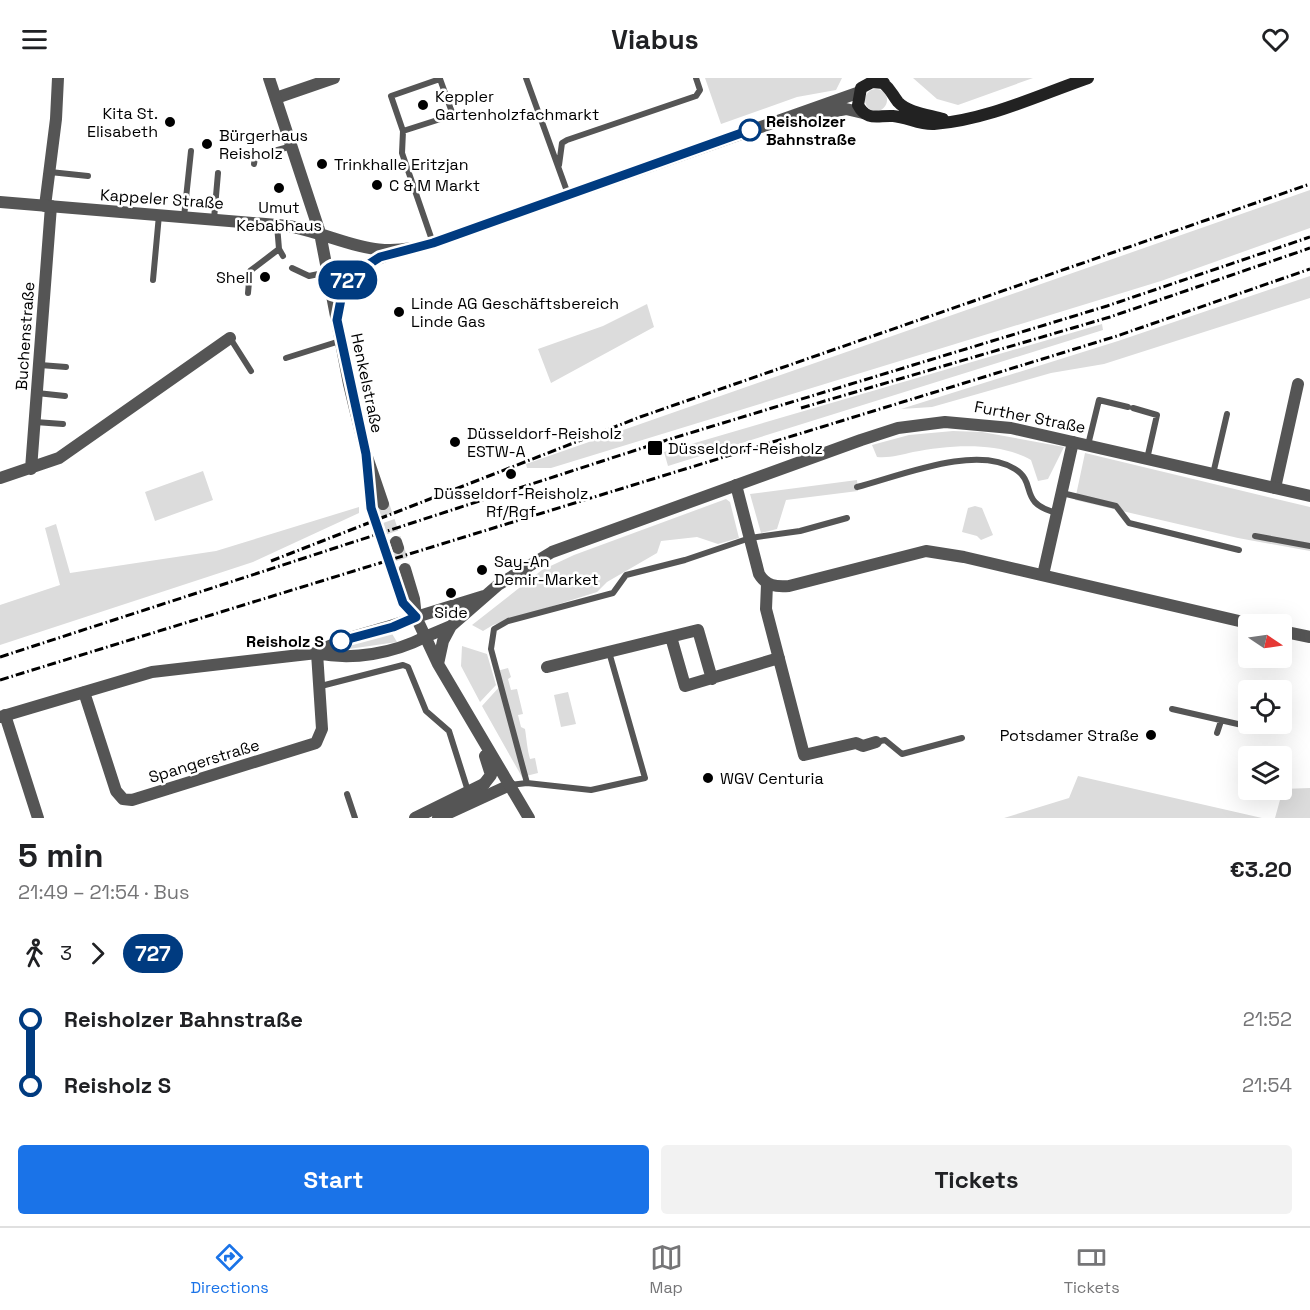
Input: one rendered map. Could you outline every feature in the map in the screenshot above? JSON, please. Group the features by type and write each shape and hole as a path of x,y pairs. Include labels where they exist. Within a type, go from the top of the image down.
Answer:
{"main road":[{"path":"947,121 906,108 881,81 861,86 858,105 863,113 873,118 886,116 928,124 978,117 1089,78"},
{"path":"886,116 893,108 895,95"}],"street":[{"name":"Buchenstraße","path":"32,469 40,365 49,172 58,108 58,78"},
{"name":"Henkelstraße","path":"269,78 321,233 340,341 377,506"},
{"path":"276,98 334,78"},
{"path":"321,233 367,249 394,252 433,243 785,118 861,86"},
{"path":"785,118 846,109 863,113"},
{"name":"Kappeler Straße","path":"0,202 277,225 321,233"},
{"name":"Henkelstraße","path":"337,320 348,280 368,264 394,252"},
{"path":"0,478 59,458 230,338"},
{"path":"1275,488 1298,384"},
{"name":"Further Straße","path":"416,617 484,595 532,562 552,552 861,440 920,425 963,422 988,424 1310,496"},
{"path":"1043,575 1073,442"},
{"path":"736,485 759,574 767,584 765,609 804,755 856,743 862,746 876,742"},
{"path":"767,584 789,586 926,551 1043,575 1238,621"},
{"path":"399,570 414,598 416,617 438,664 529,818"},
{"name":"Further Straße","path":"425,637 450,626 475,607 484,595"},
{"path":"317,653 341,641 393,627 416,617"},
{"path":"438,664 443,641 450,626"},
{"path":"547,667 698,630 712,679"},
{"path":"1292,633 1310,637"},
{"path":"671,636 685,686 779,658"},
{"path":"38,818 3,716 152,672 317,653 338,656 373,653 406,646 425,637"},
{"name":"Spangerstraße","path":"84,692 118,797 128,800 316,743 321,733 321,686 317,653"},
{"path":"415,818 489,779 491,770 484,754 483,740"},
{"path":"438,818 510,785"}],"lane":[{"path":"526,78 568,194"},
{"path":"559,165 562,143 696,96 700,90 696,78"},
{"path":"403,131 453,116 440,79 391,96 403,131 402,153 433,243"},
{"path":"274,151 292,146"},
{"path":"184,217 191,151"},
{"path":"49,172 88,176"},
{"path":"214,219 218,173"},
{"path":"153,280 159,215"},
{"path":"248,293 250,271 281,252 277,225"},
{"path":"292,268 309,276 327,272"},
{"path":"230,338 250,371"},
{"path":"286,358 340,341"},
{"path":"40,365 66,367"},
{"path":"37,393 65,396"},
{"path":"1088,445 1099,400 1157,415 1147,459"},
{"path":"1213,475 1227,414"},
{"path":"35,422 63,424"},
{"path":"857,486 976,458 1014,468 1024,476 1032,502 1042,509 1057,513"},
{"path":"1061,493 1116,506 1129,523 1239,550"},
{"path":"527,783 491,649 494,629 508,621 612,593 626,575 686,560 750,538 800,531 847,518"},
{"path":"1255,536 1310,546"},
{"path":"510,785 527,783 591,789 645,778 609,652"},
{"path":"321,686 403,665 408,668 426,711 449,731 468,791"},
{"path":"1172,709 1238,725"},
{"path":"1217,733 1221,721"},
{"path":"876,742 885,740 902,754 962,738"},
{"path":"347,795 355,818"}],"shaded area":[{"path":"705,78 842,78 836,90 797,97 721,124"},
{"path":"913,78 1033,78 958,105 937,99"},
{"path":"876,89 884,92 887,100 884,108 876,111 868,108 865,100 868,92"},
{"path":"1310,190 1310,228 1161,281 551,468 527,468 526,464"},
{"path":"1310,276 1310,298 1104,364 1051,373 932,407 901,409 1118,341"},
{"path":"647,304 654,327 551,383 538,349 603,326"},
{"path":"1102,324 1103,330 668,466 664,452"},
{"path":"953,431 982,432 1064,447 1048,479 1038,481 1031,460 1004,450 957,446 877,457 872,445 909,435"},
{"path":"1085,453 1310,507 1310,551 1238,538 1075,500"},
{"path":"203,471 213,500 155,521 145,492"},
{"path":"857,480 858,491 786,500 777,529 761,533 750,494"},
{"path":"726,499 730,502 739,538 718,544 697,537 661,541 657,553 607,582 597,592 493,625 483,631 472,625 542,570 574,555"},
{"path":"975,506 982,508 993,535 981,540 977,536 962,532 968,508"},
{"path":"359,507 359,513 253,562 0,645 0,605 60,585 45,528 56,524 70,573 216,551"},
{"path":"391,632 397,642 335,651 334,646"},
{"path":"462,646 487,654 496,685 480,702 461,666"},
{"path":"508,668 511,690 517,689 523,714 518,715 521,727 525,729 530,759 535,758 538,773 522,777 482,706 501,685 497,671"},
{"path":"568,692 576,724 561,727 554,695"},
{"path":"1078,776 1262,818 1004,818 1069,798"},
{"path":"1310,788 1310,818 1275,818 1280,800 1292,800 1292,789"}],"tunnel":[{"path":"383,504 396,542"},
{"path":"371,508 384,545"},
{"path":"398,548 405,569"},
{"path":"386,552 393,572"}],"railway":[{"path":"271,561 640,417 1310,184"},
{"path":"0,657 667,440 1107,306 1310,237"},
{"path":"801,408 1110,317 1310,248"},
{"path":"0,680 1117,336 1310,269"}],"bus line":[{"name":"727","path":"341,641 393,627 416,617 403,603 371,508 366,454 337,320 342,294 348,280 380,257 433,243 536,204 750,130"}],"place":[{"name":"Keppler Gartenholzfachmarkt","path":"423,105"},
{"name":"Kita St. Elisabeth","path":"170,122"},
{"name":"Reisholzer Bahnstraße","path":"750,130"},
{"name":"Bürgerhaus Reisholz","path":"207,144"},
{"name":"Trinkhalle Eritzjan","path":"322,164"},
{"name":"C & M Markt","path":"377,185"},
{"name":"Umut Kebabhaus","path":"279,188"},
{"name":"Shell","path":"265,277"},
{"name":"Linde AG Geschäftsbereich Linde Gas","path":"399,312"},
{"name":"Düsseldorf-Reisholz ESTW-A","path":"455,442"},
{"name":"Düsseldorf-Reisholz","path":"655,448"},
{"name":"Düsseldorf-Reisholz Rf/Rgf","path":"511,474"},
{"name":"Say-An Demir-Market","path":"482,570"},
{"name":"Side","path":"451,593"},
{"name":"Reisholz S","path":"341,641"},
{"name":"Potsdamer Straße","path":"1151,735"},
{"name":"WGV Centuria","path":"708,778"}]}
